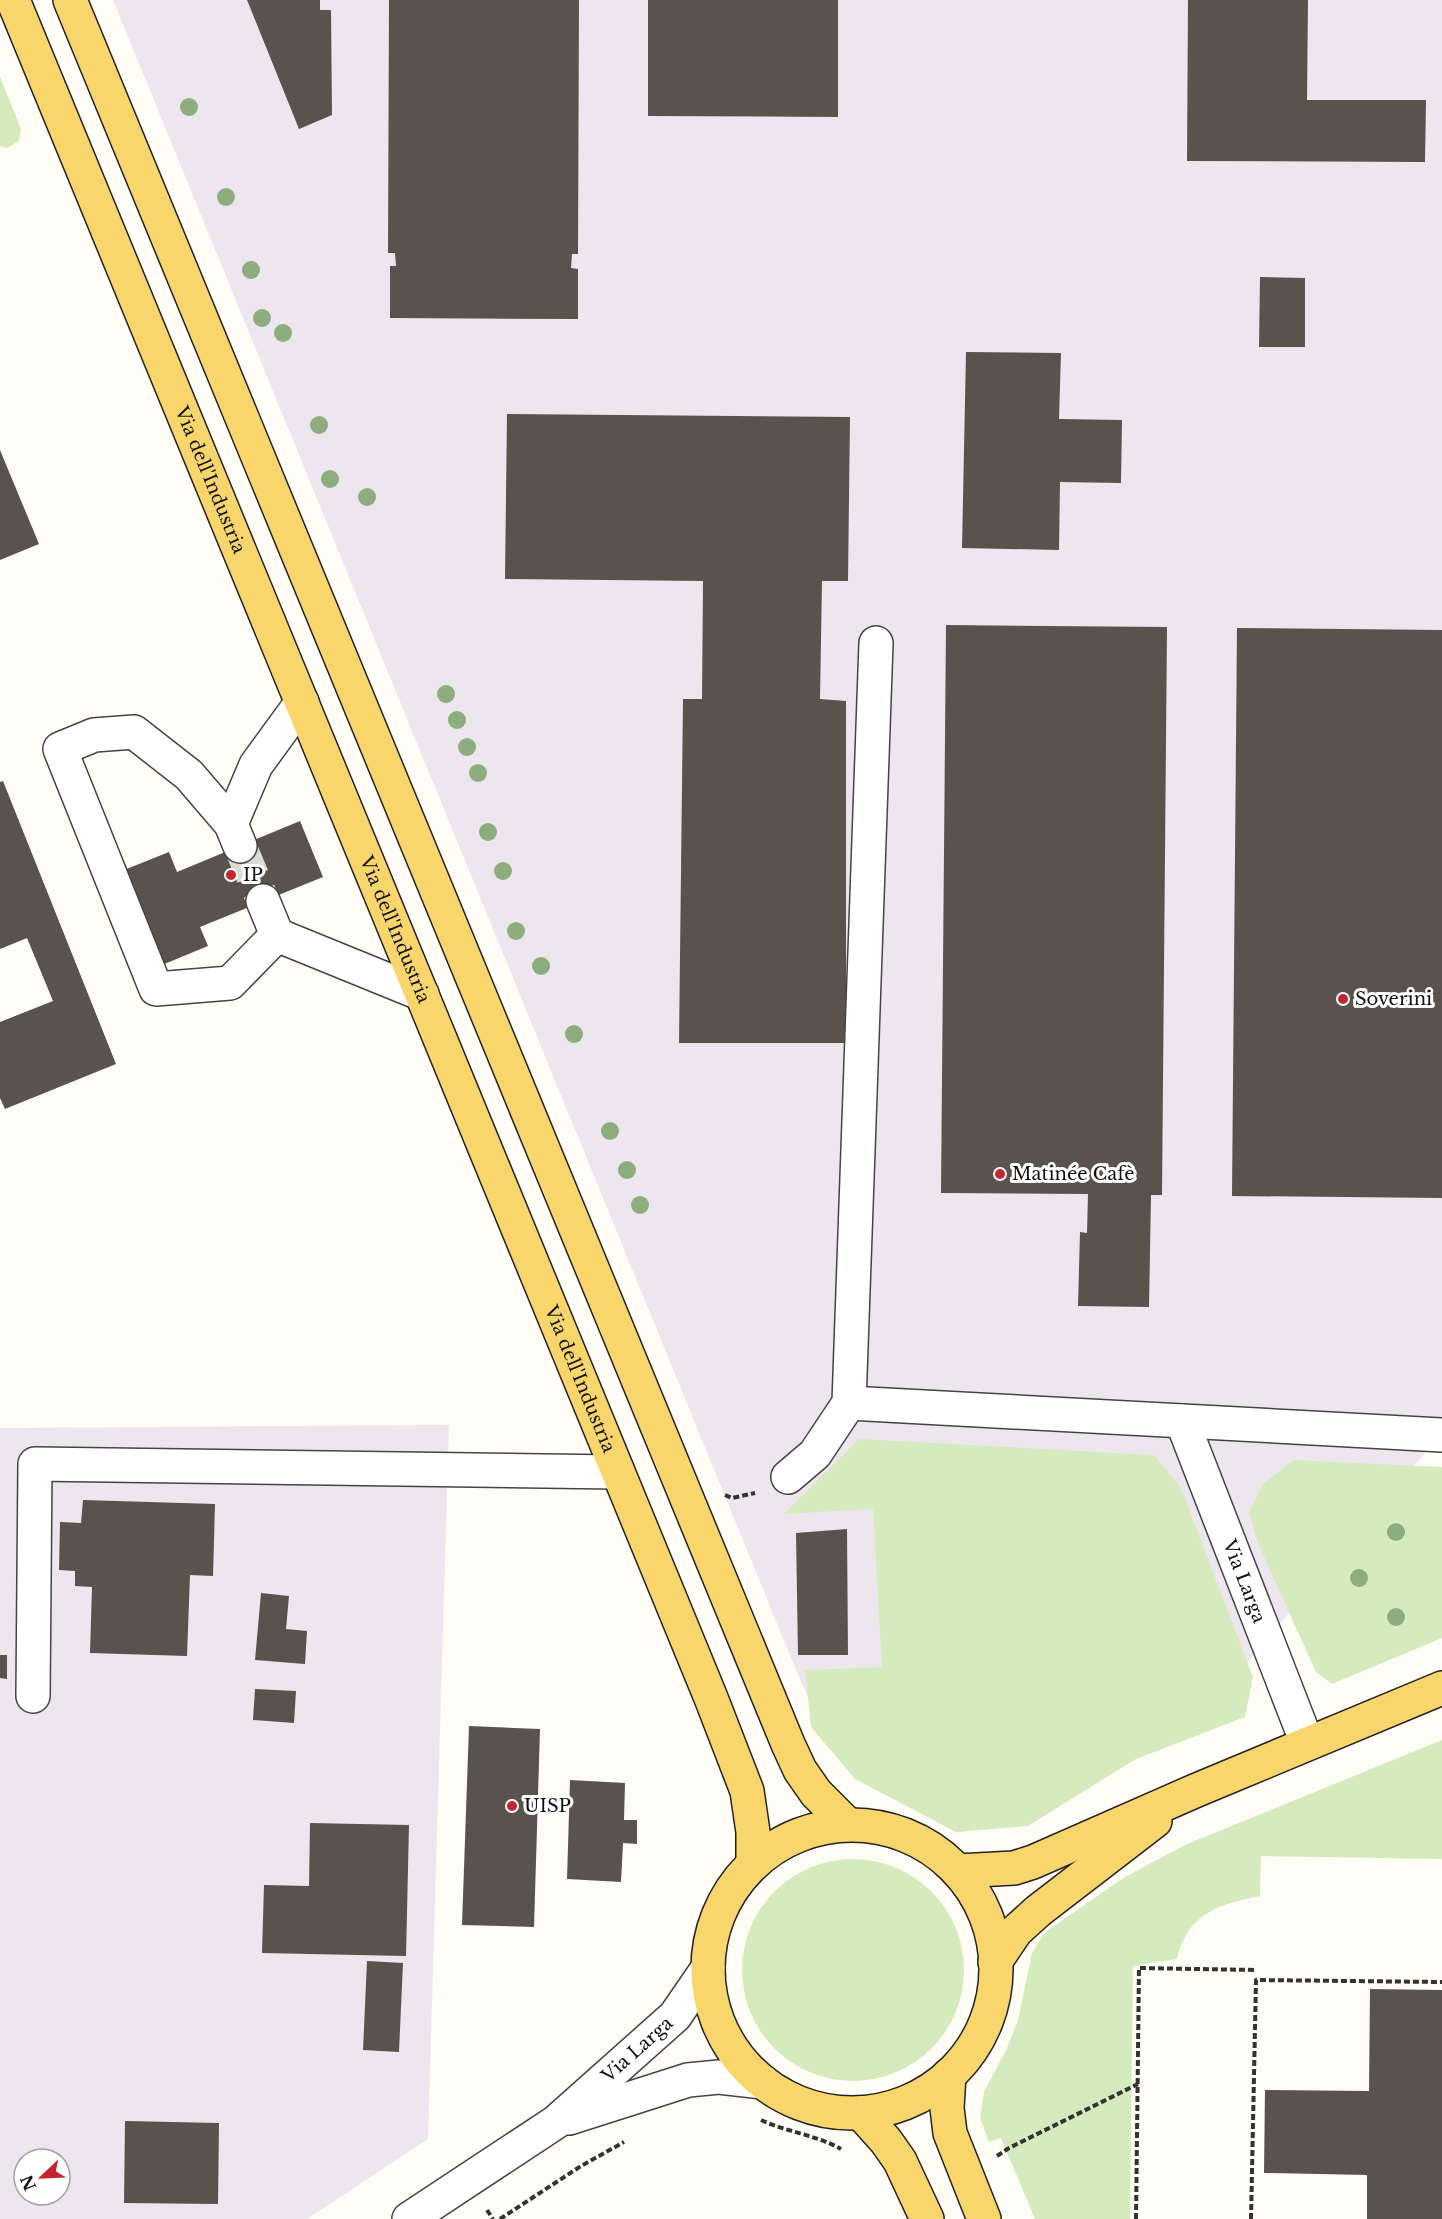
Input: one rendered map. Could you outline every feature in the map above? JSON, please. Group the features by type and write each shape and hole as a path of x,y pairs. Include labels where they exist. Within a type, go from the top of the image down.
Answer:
{"main road":[{"name":"Via dell'Industria","path":"13,0 747,1791 753,1832 753,1864"},
{"path":"70,0 788,1744 800,1770 816,1793 847,1824"},
{"path":"958,1871 1014,1868 1306,1743 1442,1688"},
{"path":"995,1962 1016,1931 1038,1911 1197,1790"},
{"path":"847,1824 877,1827 907,1836 934,1850 958,1871 977,1898 990,1928 995,1962 994,1993 985,2024 970,2051 949,2075 930,2090 909,2102 861,2113 826,2111 793,2101 763,2082 740,2059 723,2031 711,2000 708,1968 715,1922 724,1901 737,1881 753,1864 773,1847 796,1835 821,1827 847,1824"},
{"path":"949,2075 947,2108 950,2133 984,2219"},
{"path":"861,2113 900,2161 927,2219"}],"street":[{"path":"788,1477 815,1454 849,1403 876,643"},
{"path":"277,935 230,983 156,989 60,749 94,735 134,732 189,775 236,835 256,765 302,702"},
{"path":"263,901 277,935 422,994"},
{"path":"849,1403 1442,1435"},
{"name":"Via Larga","path":"1182,1421 1306,1743"},
{"path":"33,1696 35,1464 617,1472"},
{"name":"Via Larga","path":"410,2219 556,2122 675,2016 708,1968"},
{"name":"Via Larga","path":"556,2122 688,2080 719,2077 763,2082"}],"path":[{"path":"1136,2219 1139,1968 1256,1970"},
{"path":"1251,2219 1256,1980 1442,1982"},
{"path":"994,2159 1009,2148 1138,2084"},
{"path":"759,2119 787,2130 812,2136 848,2153"},
{"path":"500,2219 581,2166 628,2139"}],"shaded area":[{"path":"113,0 1442,0 1442,1433 1189,1731 832,1743 801,1682"},
{"path":"449,1425 428,2139 307,2219 0,2219 0,1428"}],"green space":[{"path":"0,77 21,129 19,141 7,148 0,146"},
{"path":"859,1439 1154,1455 1181,1488 1253,1677 1245,1717 1136,1759 1028,1826 956,1832 855,1779 811,1727 805,1670 882,1667 873,1509 784,1514"},
{"path":"1294,1460 1442,1467 1442,1638 1332,1684 1316,1672 1258,1543 1249,1513 1263,1484"},
{"path":"1442,1740 1442,1859 1261,1856 1260,1896 1218,1908 1197,1921 1188,1931 1177,1959 1133,1966 1130,2219 1035,2219 1001,2138 989,2142 980,2118 984,2092 1008,2046 1018,2020 1032,1953 1045,1932 1125,1877 1185,1845"},
{"path":"842,1859 864,1859 896,1867 915,1877 932,1891 946,1908 956,1927 962,1948 964,1970 962,1992 956,2013 946,2032 932,2049 915,2063 885,2077 864,2081 842,2081 821,2077 800,2068 782,2056 767,2041 755,2023 746,2002 742,1981 742,1959 746,1938 755,1917 767,1899 782,1884 800,1872 821,1863"}],"building":[{"path":"247,0 320,0 320,10 331,10 332,115 299,129"},
{"path":"389,0 579,0 578,254 572,254 571,268 578,269 578,319 390,318 390,266 396,266 395,253 388,253"},
{"path":"648,0 838,0 838,117 648,116"},
{"path":"1188,0 1308,0 1307,100 1426,100 1425,162 1187,161"},
{"path":"1260,277 1305,278 1305,347 1259,347"},
{"path":"966,352 1061,353 1059,419 1122,420 1121,483 1060,482 1059,550 962,548"},
{"path":"507,414 850,417 848,581 822,581 820,699 846,701 846,1043 679,1043 683,699 702,699 703,581 505,579"},
{"path":"0,450 39,544 0,560"},
{"path":"946,625 1167,627 1162,1195 1151,1195 1149,1307 1078,1306 1080,1232 1087,1233 1088,1194 941,1193"},
{"path":"1237,628 1442,630 1442,1198 1232,1196"},
{"path":"3,781 116,1064 5,1109 0,1098 0,1022 53,1001 27,938 0,949 0,782"},
{"path":"300,821 323,877 200,927 208,946 162,965 124,870 169,852 177,872"},
{"path":"83,1500 215,1504 213,1576 190,1575 187,1656 90,1653 92,1587 75,1586 75,1571 59,1570 60,1522 81,1523"},
{"path":"847,1529 848,1655 798,1655 796,1533"},
{"path":"261,1593 289,1596 286,1629 307,1631 305,1664 255,1660"},
{"path":"0,1655 7,1655 7,1679 0,1678"},
{"path":"255,1689 296,1691 294,1723 253,1720"},
{"path":"469,1726 540,1729 534,1927 462,1925"},
{"path":"570,1780 625,1783 624,1820 637,1820 637,1844 623,1843 621,1882 567,1879"},
{"path":"310,1823 409,1825 406,1956 262,1953 264,1885 309,1886"},
{"path":"367,1961 403,1963 399,2052 363,2050"},
{"path":"1370,1989 1442,1990 1442,2219 1367,2219 1367,2175 1264,2173 1265,2090 1369,2091"},
{"path":"125,2121 219,2123 218,2204 124,2203"}],"tunnel":[{"path":"240,846 263,901"}],"place":[{"name":"IP","path":"231,875"},
{"name":"Soverini","path":"1343,999"},
{"name":"Matinée Cafè","path":"1000,1174"},
{"name":"UISP","path":"512,1806"}]}
